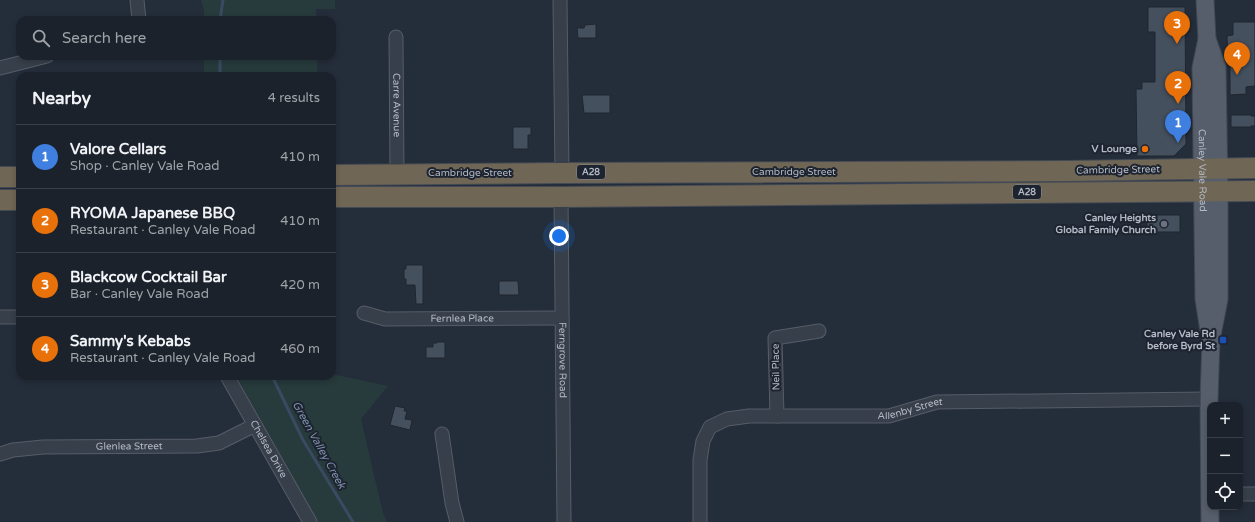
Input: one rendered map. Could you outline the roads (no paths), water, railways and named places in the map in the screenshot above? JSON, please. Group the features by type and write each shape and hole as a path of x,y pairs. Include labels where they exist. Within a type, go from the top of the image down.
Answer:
{"highway":[{"name":"Cambridge Street","path":"336,175 562,172 1068,171 1255,168"},
{"path":"0,177 16,177"},
{"name":"A28","path":"336,197 561,197 1255,191"},
{"path":"0,200 16,200"}],"main road":[{"name":"Canley Vale Road","path":"1205,0 1207,39 1201,68 1211,191 1204,299 1211,340 1209,399 1210,474"},
{"name":"Canley Vale Road","path":"1210,510 1210,522"}],"street":[{"path":"137,0 139,16"},
{"path":"560,0 562,172"},
{"name":"Carre Avenue","path":"396,37 397,174"},
{"path":"0,68 31,60"},
{"name":"Ferngrove Road","path":"561,197 564,522"},
{"name":"Fernlea Place","path":"364,313 385,319 562,318"},
{"path":"0,317 16,317"},
{"name":"Neil Place","path":"777,416 775,338 819,331"},
{"name":"Chelsea Drive","path":"229,380 310,522"},
{"name":"Allenby Street","path":"700,522 700,460 703,441 710,427 728,419 749,416 889,416 937,402 1209,399"},
{"name":"Glenlea Street","path":"0,454 13,450 43,447 197,446 219,443 255,425"},
{"path":"442,434 452,503 457,522"},
{"path":"1243,494 1255,494"}],"waterway":[{"name":"Green Valley Creek","path":"221,16 223,0"},
{"name":"Green Valley Creek","path":"220,60 220,72"},
{"name":"Green Valley Creek","path":"274,380 303,440 353,522"}],"place":[{"name":"Blackcow Cocktail Bar","path":"1177,44"},
{"name":"Sammy's Kebabs","path":"1237,75"},
{"name":"RYOMA Japanese BBQ","path":"1178,104"},
{"name":"Valore Cellars","path":"1178,143"},
{"name":"V Lounge","path":"1145,149"},
{"name":"Canley Heights Global Family Church","path":"1164,224"},
{"name":"Canley Vale Rd before Byrd St","path":"1223,340"}]}
